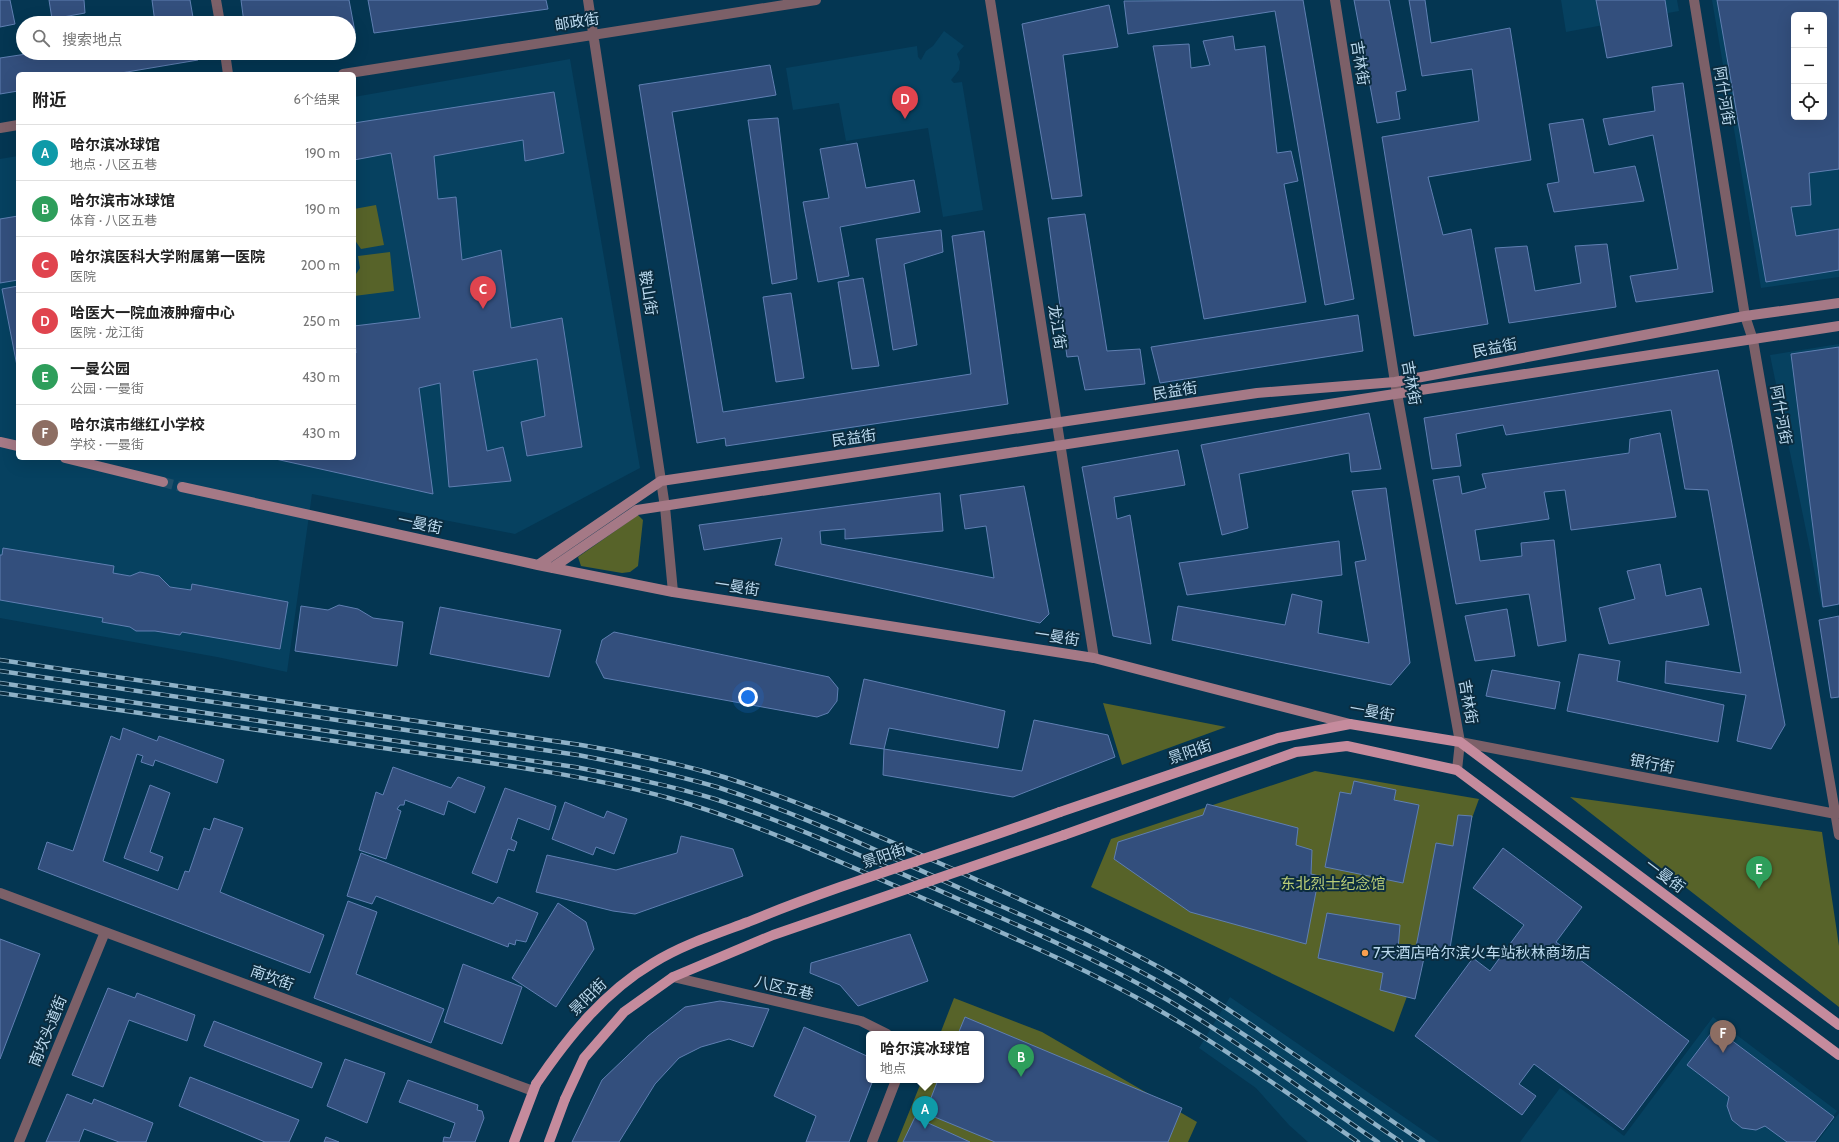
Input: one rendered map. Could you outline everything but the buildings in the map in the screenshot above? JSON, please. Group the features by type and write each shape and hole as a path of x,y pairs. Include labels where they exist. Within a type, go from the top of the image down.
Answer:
{"main road":[{"name":"民益街","path":"538,565 661,481 1057,424 1257,393 1395,382 1745,316 1839,303"},
{"name":"民益街","path":"552,568 637,510 665,507 1839,326"},
{"path":"0,442 16,446"},
{"path":"73,460 163,482"},
{"name":"一曼街","path":"182,487 552,568 673,592 1094,658 1350,724 1460,742 1839,1025"},
{"name":"景阳街","path":"514,1142 535,1087 555,1057 592,1012 611,994 653,963 678,950 800,900 1278,738 1350,724"},
{"path":"549,1142 565,1099 584,1058 624,1012 672,977 772,935 1064,835 1296,752 1347,746 1457,770 1839,1054"}],"street":[{"path":"216,0 219,16"},
{"name":"鞍山街","path":"588,0 665,507 673,592"},
{"name":"邮政街","path":"356,72 816,0"},
{"name":"龙江街","path":"990,0 1094,658"},
{"name":"吉林街","path":"1335,0 1395,382 1460,742 1457,770"},
{"name":"阿什河街","path":"1694,0 1745,316 1753,340 1838,814 1839,835"},
{"path":"226,60 228,72"},
{"path":"0,128 16,125"},
{"name":"银行街","path":"1460,742 1838,814"},
{"name":"南坎街","path":"0,893 535,1087"},
{"name":"南坎头道街","path":"19,1142 105,932"},
{"name":"八区五巷","path":"672,977 861,1021 881,1031"},
{"path":"872,1142 895,1083"}],"shaded area":[{"path":"1561,0 1677,0 1679,11 1566,32"},
{"path":"1712,0 1839,0 1839,277 1761,288"},
{"path":"944,31 964,46 957,54 960,62 959,70 951,80 954,83 962,82 983,210 943,217 928,128 846,141 839,103 793,110 786,68 917,46 918,57 921,60 926,51 933,46"},
{"path":"570,59 640,468 515,534 312,494 287,672 217,657 0,618 0,159 16,156 16,460 356,460 356,97"},
{"path":"1839,344 1839,605 1822,608 1770,355"},
{"path":"1230,997 1440,1142 1308,1142 1289,1125 1256,1088 1199,1048"},
{"path":"1713,1017 1837,1111 1814,1142 1520,1142 1560,1088 1624,1136"},
{"path":"1839,1113 1839,1142 1817,1142"}],"green space":[{"path":"376,205 384,245 361,249 356,242 356,209"},
{"path":"390,252 394,291 356,296 356,274 360,268 358,256"},
{"path":"638,515 643,520 638,566 630,572 622,573 581,566 578,557"},
{"path":"1103,703 1226,727 1122,765"},
{"name":"东北烈士纪念馆","path":"1315,771 1479,799 1394,1032 1091,887 1111,839"},
{"path":"1570,797 1822,832 1839,946 1839,1007"},
{"path":"954,998 1042,1032 1197,1122 1188,1142 897,1142 921,1083 984,1083 984,1031 941,1031"}],"tunnel":[{"path":"163,482 182,487"}],"railway":[{"path":"0,660 581,745 671,763 755,787 845,822 934,861 1074,924 1154,964 1232,1012 1423,1142"},
{"path":"0,671 578,755 717,787 780,809 842,835 1044,925 1150,976 1233,1027 1401,1142"},
{"path":"0,683 575,767 628,777 715,799 777,821 837,846 1036,933 1114,971 1166,999 1220,1033 1378,1142"},
{"path":"0,693 530,769 635,789 699,807 815,851 1063,960 1126,992 1208,1040 1259,1073 1358,1142"}],"place":[{"name":"哈医大一院血液肿瘤中心","path":"905,119"},
{"name":"哈尔滨医科大学附属第一医院","path":"483,309"},
{"name":"一曼公园","path":"1759,889"},
{"name":"7天酒店哈尔滨火车站秋林商场店","path":"1365,953"},
{"name":"哈尔滨市继红小学校","path":"1723,1053"},
{"name":"哈尔滨市冰球馆","path":"1021,1077"},
{"name":"哈尔滨冰球馆","path":"925,1129"}]}
